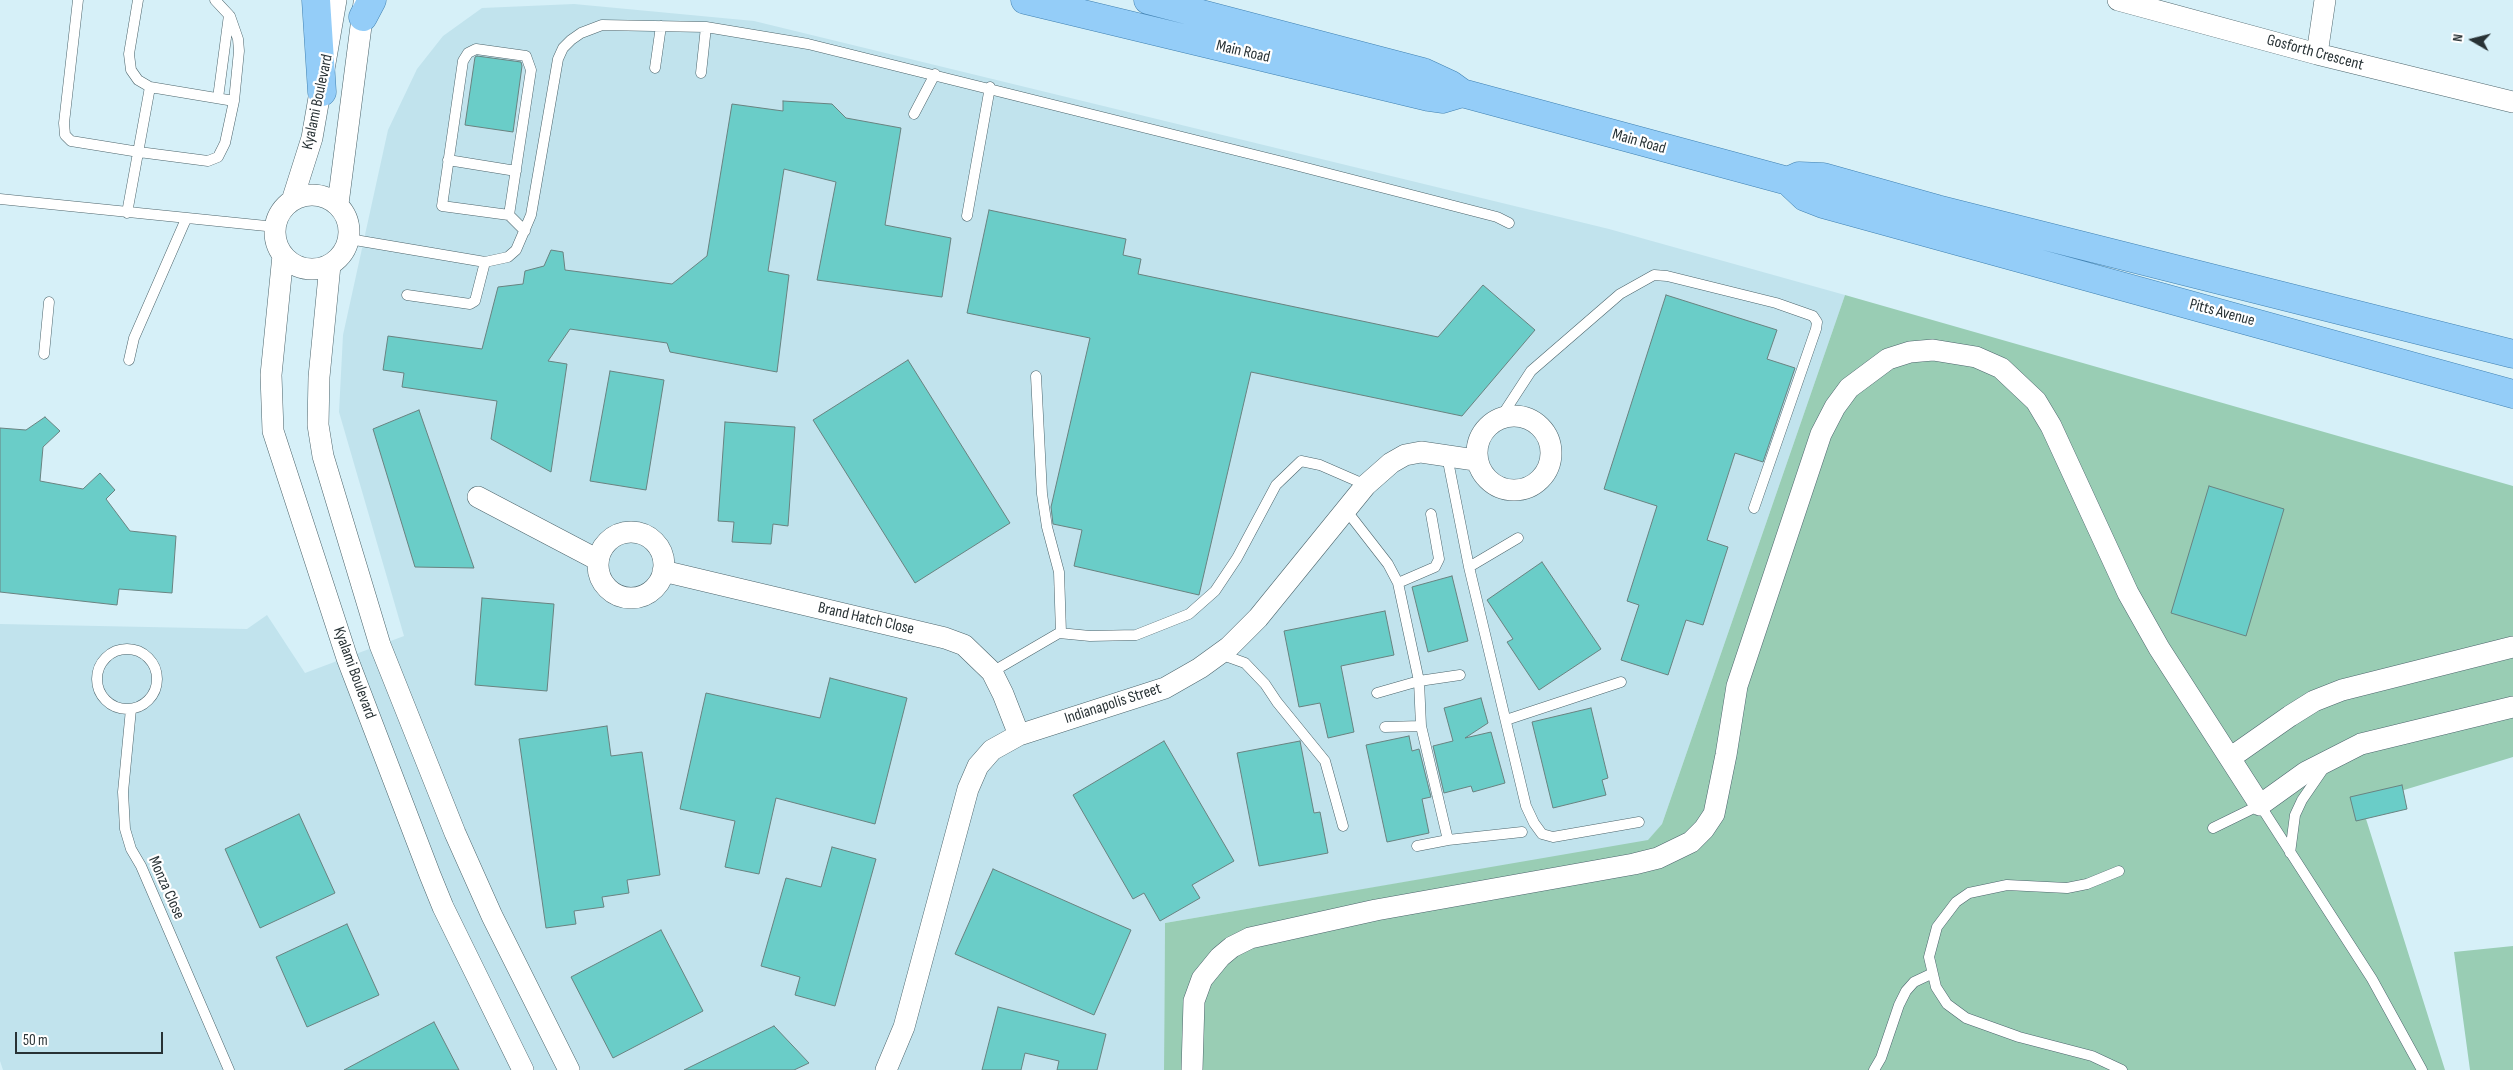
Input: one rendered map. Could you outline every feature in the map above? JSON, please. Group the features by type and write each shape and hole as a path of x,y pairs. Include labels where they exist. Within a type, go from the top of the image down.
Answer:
{"main road":[{"path":"316,0 322,92"},
{"name":"Main Road","path":"1025,0 1428,97 1452,98 1462,93"},
{"name":"Main Road","path":"1148,0 1423,72 1439,78 1462,93 1788,181 1799,176 1823,177 1934,221"},
{"name":"Pitts Avenue","path":"1934,221 2513,354"},
{"name":"Pitts Avenue","path":"1934,221 2513,394"}],"street":[{"name":"Kyalami Boulevard","path":"336,0 322,92 312,138 292,201 282,209 276,227 277,244 283,255 271,375 272,431 347,658 430,875 443,907 523,1070"},
{"name":"Gosforth Crescent","path":"2118,0 2317,54 2513,102"},
{"path":"2317,54 2325,0"},
{"name":"Kyalami Boulevard","path":"338,204 367,5"},
{"path":"283,255 291,264 302,269 314,270 330,265 345,250 349,238 349,226 345,214 338,204 327,198 315,195 303,196 292,201"},
{"name":"Kyalami Boulevard","path":"330,265 318,406 318,425 326,466 380,645 455,833 492,916 569,1070"},
{"path":"1192,1070 1194,1001 1202,979 1220,957 1232,947 1250,938 1376,910 1634,864 1658,858 1691,842 1704,829 1714,814 1722,781 1738,686 1821,434 1835,407 1848,388 1888,359 1910,352 1933,350 1976,357 2001,368 2036,401 2051,426 2128,593 2159,648 2260,805 2330,759 2361,744 2513,708"},
{"path":"1513,415 1524,416 1535,421 1543,429 1549,440 1552,451 1546,473 1538,482 1527,488 1504,489 1485,476 1479,466 1478,443 1491,423 1501,418 1513,415"},
{"name":"Indianapolis Street","path":"886,1070 904,1027 968,789 978,766 992,750 1018,735 1165,688 1220,654 1258,618 1366,485 1391,463 1405,455 1421,452 1474,460 1479,466"},
{"path":"478,497 598,560"},
{"path":"637,533 651,539 661,551 664,571 654,589 641,597 625,598 615,595 601,580 598,560 608,542 616,536 637,533"},
{"name":"Brand Hatch Close","path":"664,571 945,638 964,645 992,672 1004,694 1018,735"},
{"path":"2230,758 2314,701 2342,690 2513,647"}],"lane":[{"path":"78,0 64,123 65,135 71,141 208,161 218,157 225,143 234,100 239,51 238,39 229,15 215,0"},
{"path":"138,0 129,54 131,70 138,80 150,87 234,100"},
{"path":"218,98 229,15"},
{"path":"349,238 485,262 508,257 516,250 531,215 558,59 563,48 581,33 602,25 706,27 808,44 990,87 1487,214 1509,223"},
{"path":"655,68 661,26"},
{"path":"701,72 706,27"},
{"path":"510,215 531,70 526,56 476,49 468,53 463,61 442,206 510,215 525,231"},
{"path":"914,114 935,74"},
{"path":"127,213 150,87"},
{"path":"967,216 990,87"},
{"path":"448,160 516,171"},
{"path":"0,200 276,227"},
{"path":"128,360 134,338 186,219"},
{"path":"407,294 470,304 475,301 485,262"},
{"path":"1501,418 1531,371 1620,294 1654,275 1667,276 1776,303 1813,316 1817,322 1816,330 1754,508"},
{"path":"44,354 49,302"},
{"path":"1036,376 1042,494 1047,527 1059,572 1061,633"},
{"path":"1447,456 1469,567 1526,806 1534,823 1542,834 1553,837 1639,822"},
{"path":"992,672 1061,633 1090,636 1136,635 1189,614 1215,591 1237,558 1276,484 1300,461 1320,465 1366,485"},
{"path":"1346,510 1388,564 1398,583 1419,681 1421,726 1448,840"},
{"path":"1398,583 1435,567 1439,559 1431,514"},
{"path":"1469,567 1518,538"},
{"path":"125,649 135,650 144,655 152,662 156,672 154,692 149,700 132,709 122,709 105,701 96,683 97,673 106,657 125,649"},
{"path":"1220,654 1245,663 1265,684 1276,702 1325,761 1343,826"},
{"path":"1377,693 1419,681 1460,675"},
{"path":"1506,720 1621,682"},
{"name":"Monza Close","path":"132,709 123,792 125,829 131,849 141,866 229,1070"},
{"path":"1385,727 1421,726"},
{"path":"2290,853 2295,815 2302,800 2330,759"},
{"path":"2214,828 2260,805 2372,980 2422,1070"},
{"path":"1417,846 1448,840 1522,832"},
{"path":"2119,871 2088,884 2067,888 2007,885 1969,893 1956,902 1937,927 1929,957 1931,974 1936,987 1947,1004 1966,1018 2018,1037 2092,1056 2122,1070"},
{"path":"1874,1070 1881,1058 1898,1005 1906,991 1914,982 1931,974"}],"shaded area":[{"path":"574,4 754,21 1609,229 1845,295 1662,824 1648,841 1165,923 1164,1070 3,1070 0,1061 0,624 247,629 267,615 305,673 404,636 339,412 343,335 388,130 417,69 443,36 482,8"}],"green space":[{"path":"1845,295 2513,486 2513,757 2361,803 2445,1070 1164,1070 1165,923 1648,840 1662,824"},
{"path":"2513,946 2513,1070 2470,1070 2454,952"}],"building":[{"path":"475,57 521,62 513,132 465,125"},
{"path":"783,101 832,104 846,118 901,128 885,225 951,238 942,297 817,280 836,182 784,169 768,271 789,275 777,372 670,352 667,343 570,329 548,361 567,364 551,472 491,439 497,401 402,387 404,373 383,370 388,336 482,349 498,287 523,284 525,271 544,266 551,250 563,252 565,270 672,284 707,256 732,104 783,111"},
{"path":"989,210 1126,239 1123,255 1141,259 1138,274 1438,337 1483,285 1535,330 1462,416 1251,372 1199,595 1074,566 1082,530 1053,524 1051,507 1090,338 967,313"},
{"path":"1666,295 1777,330 1767,359 1795,368 1763,462 1735,453 1707,540 1728,547 1703,625 1686,620 1668,675 1621,660 1639,605 1627,601 1657,506 1604,489"},
{"path":"908,360 1010,523 915,583 813,420"},
{"path":"610,371 664,380 646,490 590,481"},
{"path":"419,410 474,568 415,567 373,429"},
{"path":"45,417 60,431 43,447 40,481 83,489 100,473 115,490 106,499 130,531 176,536 172,593 119,589 117,605 0,592 0,428 26,430"},
{"path":"725,422 795,427 788,526 773,524 771,544 732,542 734,522 718,521"},
{"path":"2209,486 2284,509 2246,636 2171,613"},
{"path":"1542,562 1601,649 1539,690 1507,642 1513,639 1487,600"},
{"path":"1452,576 1468,641 1428,652 1412,587"},
{"path":"482,598 554,604 547,691 475,685"},
{"path":"1385,611 1394,655 1341,666 1354,732 1328,738 1320,703 1299,707 1284,631"},
{"path":"830,678 907,698 875,824 776,798 759,874 725,867 735,821 680,809 706,693 820,718"},
{"path":"1481,698 1488,723 1465,738 1491,732 1505,783 1473,792 1471,786 1444,793 1433,746 1453,741 1444,708"},
{"path":"1591,708 1608,778 1602,780 1606,795 1553,808 1532,722"},
{"path":"607,726 611,756 642,752 660,875 627,880 629,893 602,897 604,907 574,911 576,924 546,928 519,739"},
{"path":"1409,736 1412,751 1419,749 1431,797 1422,799 1429,833 1387,842 1366,745"},
{"path":"1164,741 1234,861 1192,885 1200,898 1160,921 1144,893 1133,899 1073,795"},
{"path":"1300,741 1314,813 1320,812 1328,853 1259,866 1237,753"},
{"path":"2402,785 2407,809 2356,821 2350,797"},
{"path":"299,814 335,893 260,928 225,849"},
{"path":"832,847 876,859 835,1006 795,995 800,977 761,966 786,878 821,887"},
{"path":"993,869 1131,930 1094,1015 955,954"},
{"path":"347,924 379,995 307,1027 276,957"},
{"path":"661,930 703,1011 613,1058 571,977"},
{"path":"998,1007 1106,1034 1097,1070 1057,1070 1059,1061 1025,1053 1021,1070 982,1070"},
{"path":"434,1022 459,1070 344,1070"},
{"path":"774,1026 809,1063 794,1070 684,1070"}]}
